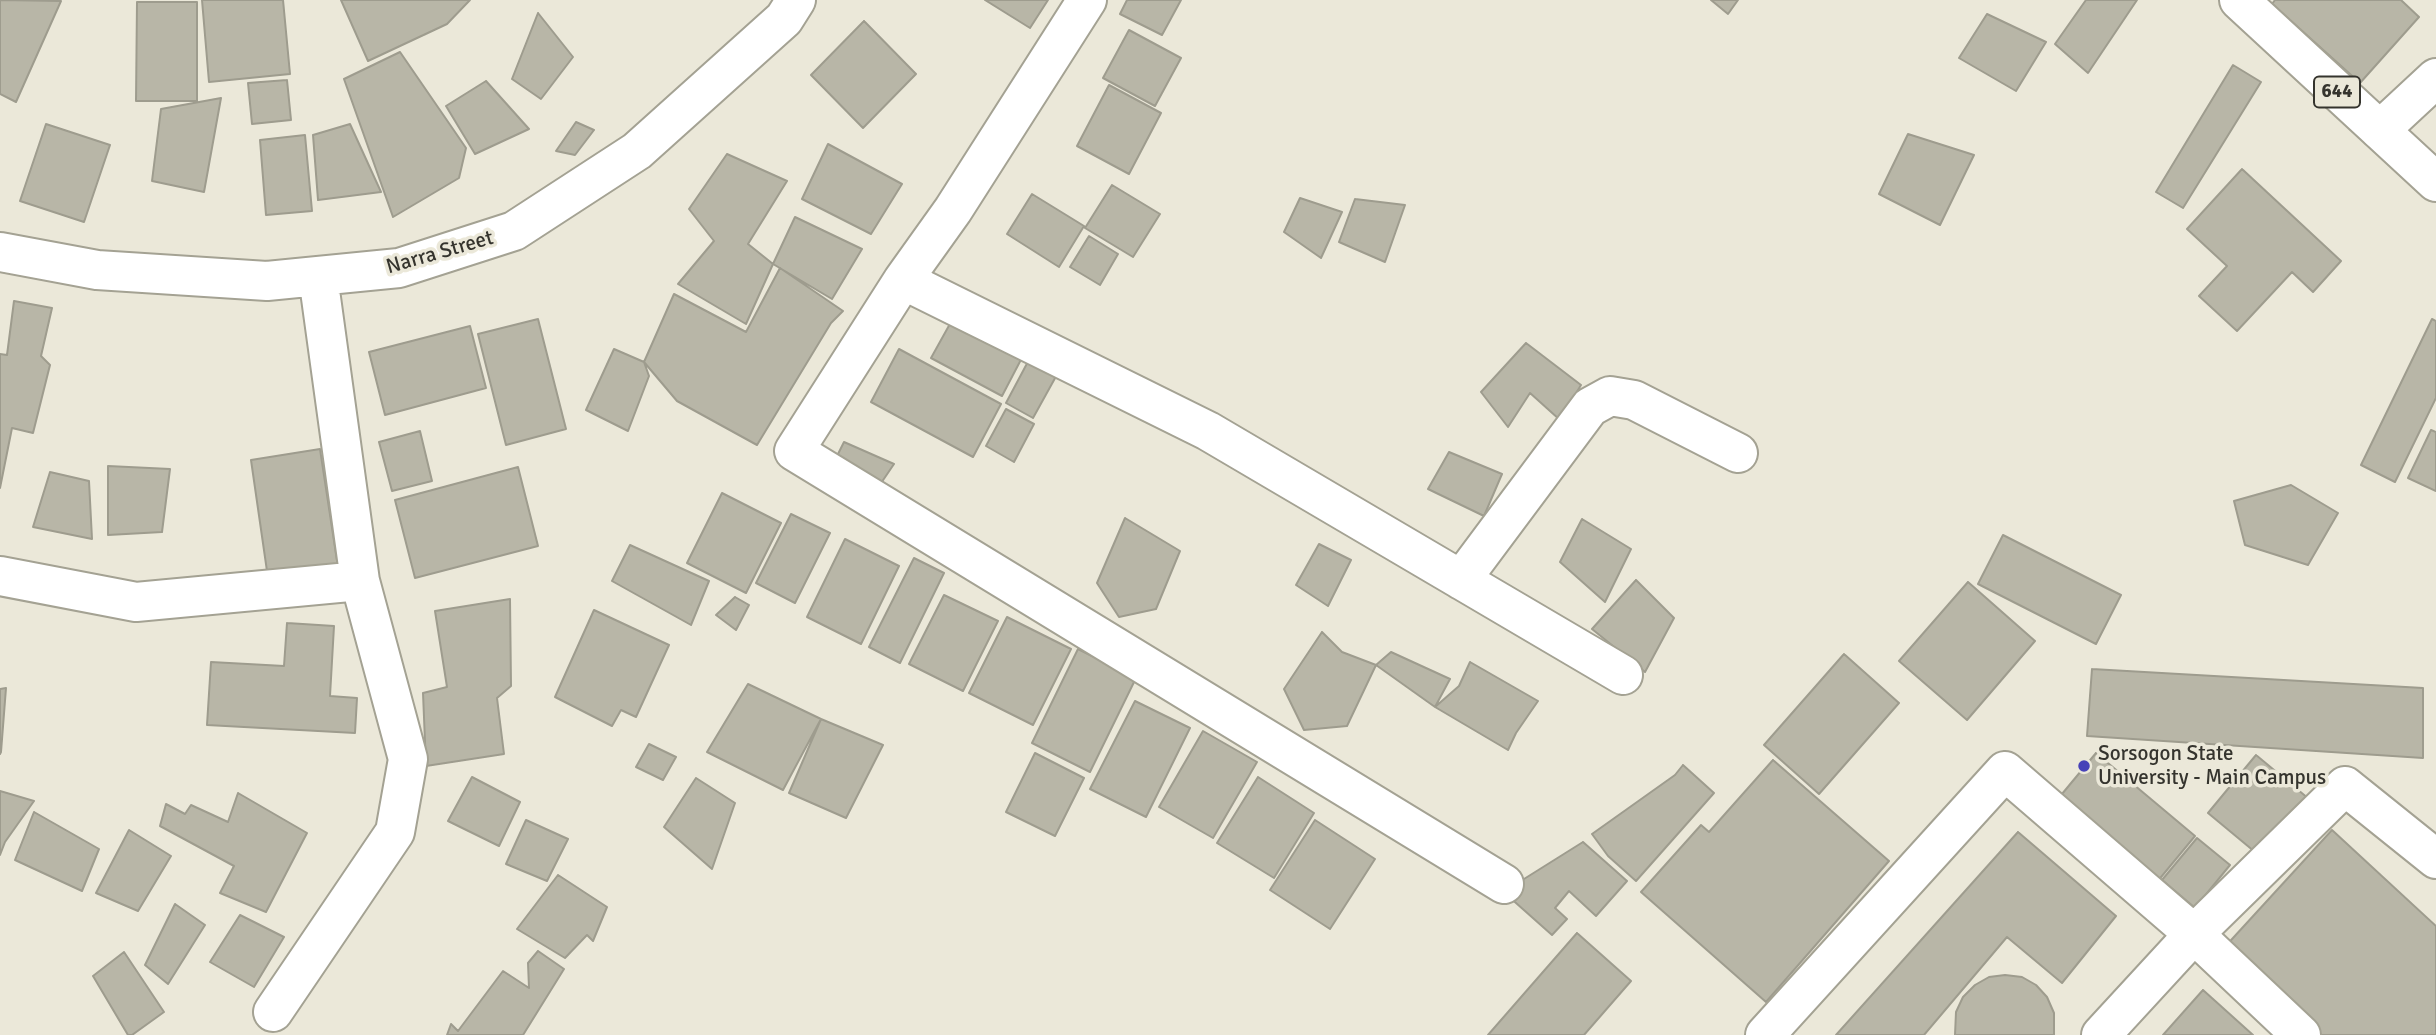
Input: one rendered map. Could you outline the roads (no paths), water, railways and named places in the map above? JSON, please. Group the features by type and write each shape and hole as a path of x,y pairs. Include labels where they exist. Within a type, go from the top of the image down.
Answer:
{"street":[{"name":"Narra Street","path":"0,252 97,270 267,281 399,268 514,231 638,151 784,19 796,0"},
{"path":"1087,0 794,451 1504,884"},
{"name":"644","path":"2239,0 2436,182"},
{"path":"2379,130 2436,78"},
{"path":"273,1012 395,832 408,759 360,581 318,276"},
{"path":"904,280 1208,431 1623,675"},
{"path":"1461,580 1590,407 1610,396 1634,400 1738,453"},
{"path":"0,576 136,602 360,581"},
{"path":"1765,1035 2005,771 2194,934 2301,1035"},
{"path":"2101,1035 2194,934 2345,786 2436,859"}],"place":[{"name":"Sorsogon State University - Main Campus","path":"2084,766"}]}
